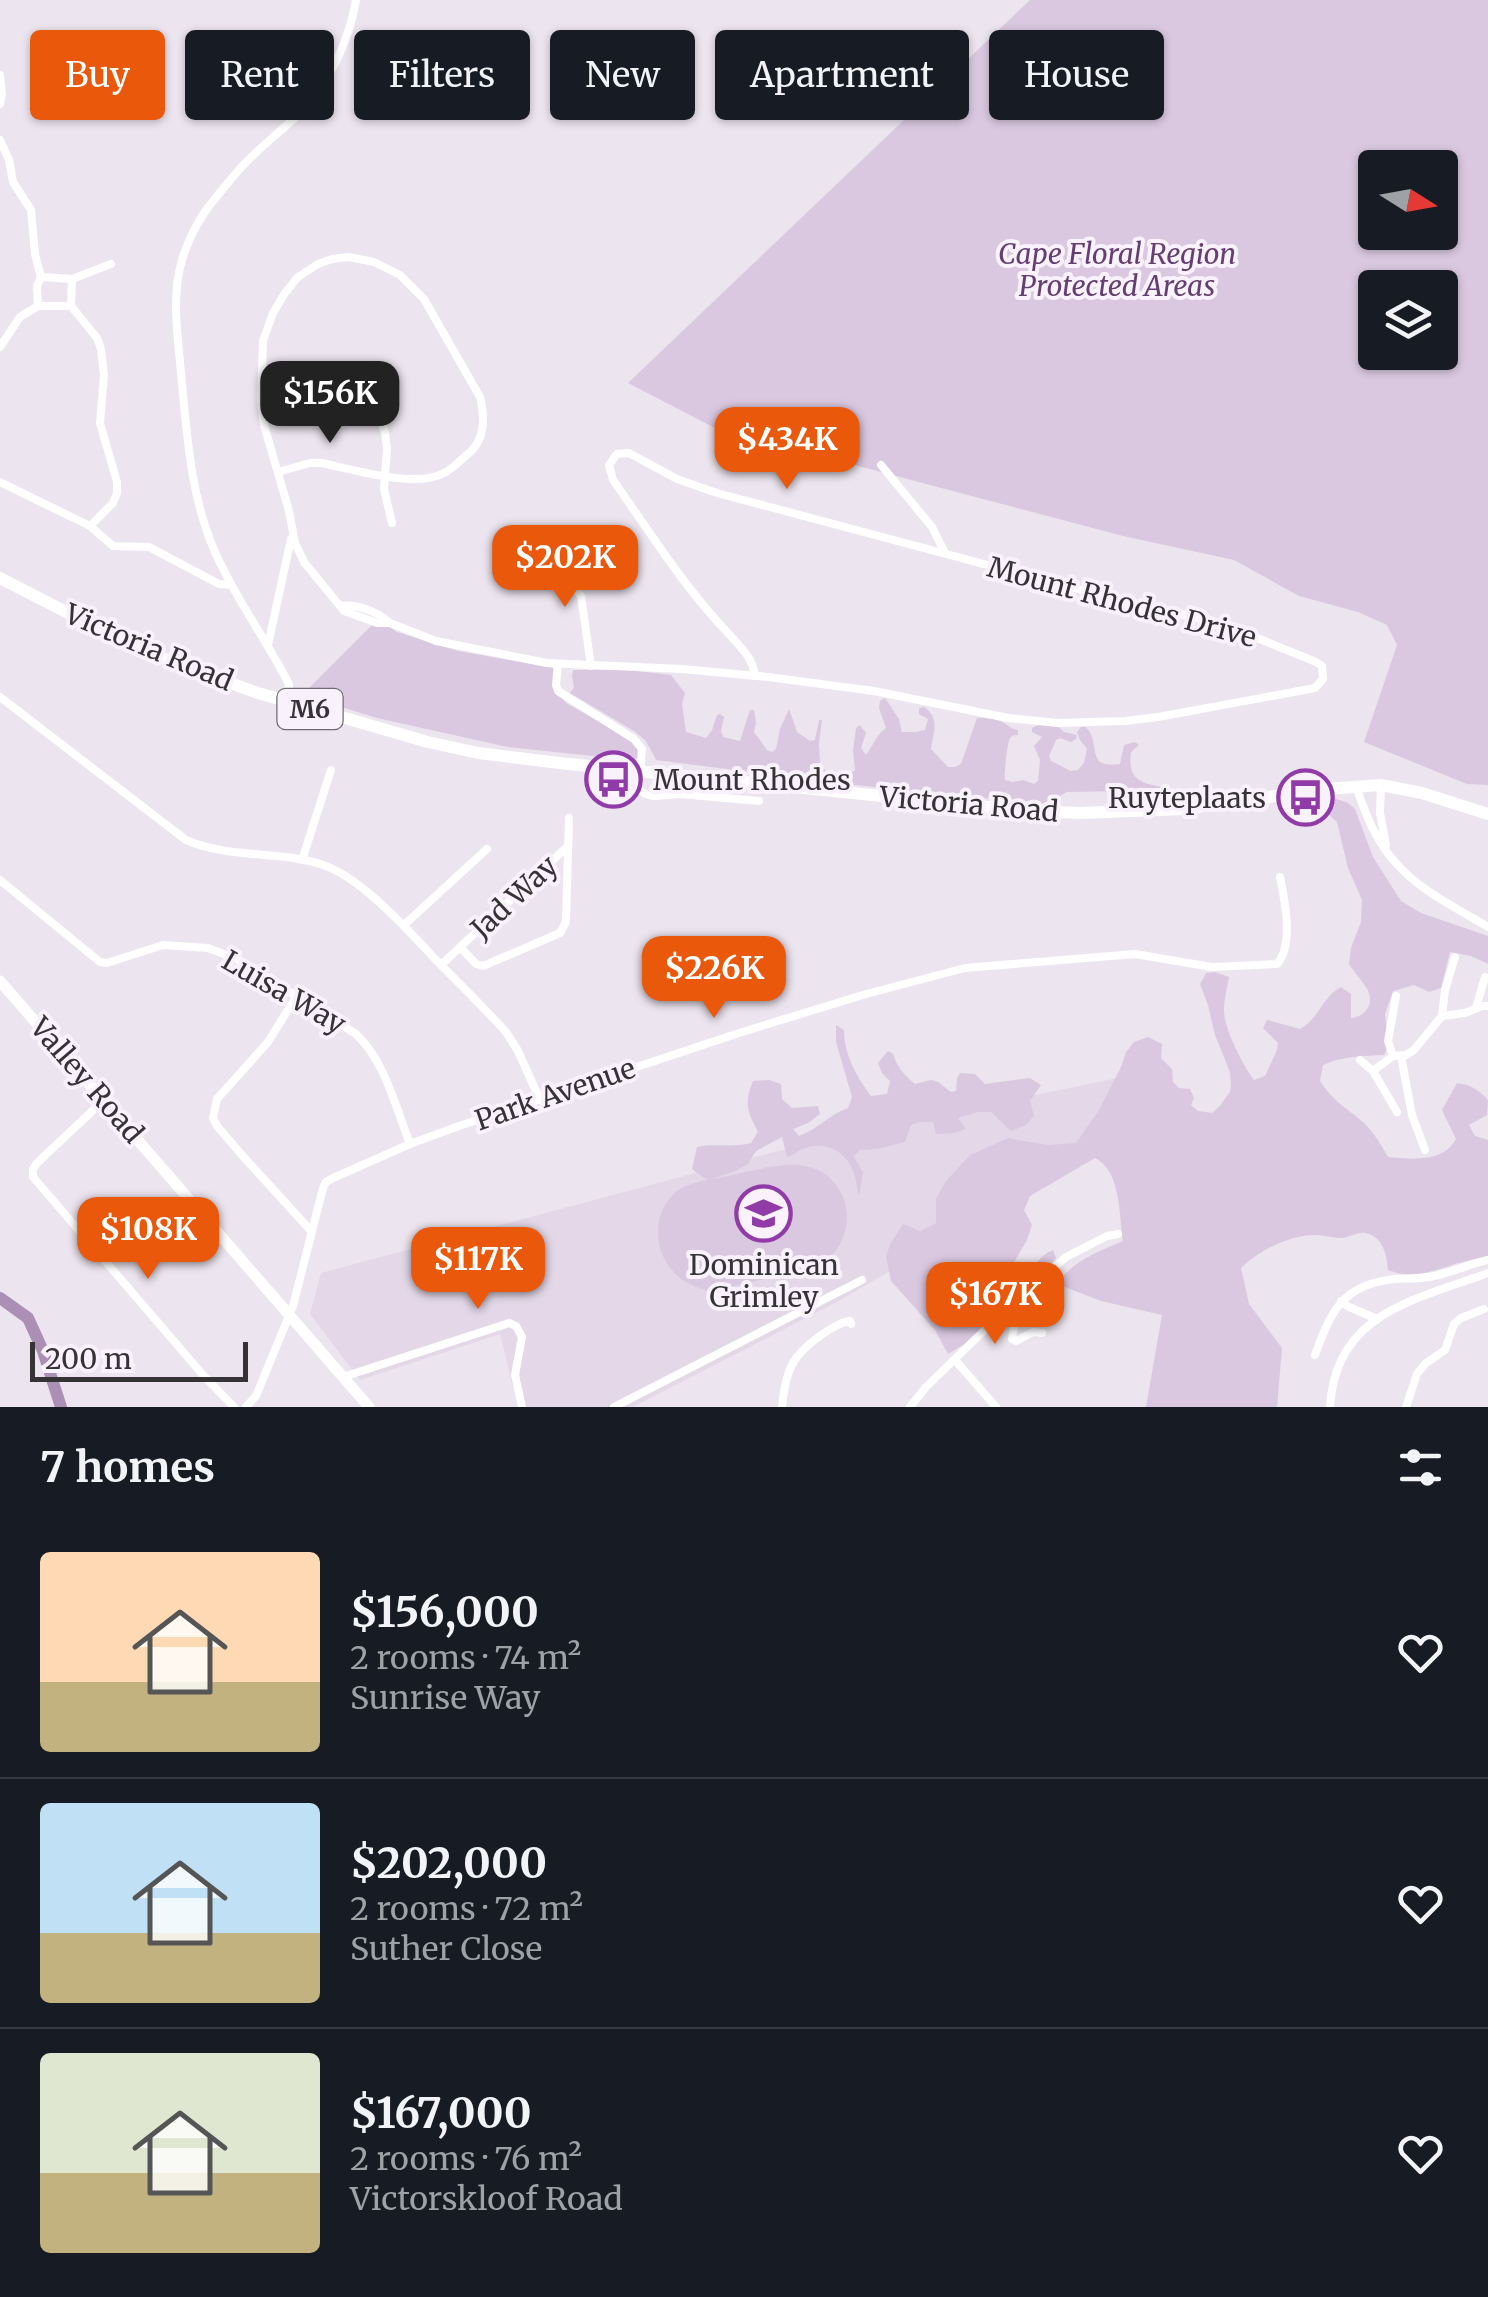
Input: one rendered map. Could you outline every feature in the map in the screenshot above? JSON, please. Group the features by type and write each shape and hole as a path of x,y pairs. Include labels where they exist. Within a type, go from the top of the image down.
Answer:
{"main road":[{"name":"Victoria Road","path":"0,578 162,658 288,702 478,753 1027,811 1183,809 1380,785 1422,793 1488,814"}],"street":[{"path":"288,702 289,684 210,540 192,475 177,326 180,269 204,211 244,163 299,114 326,82 356,0"},
{"path":"0,75 0,104"},
{"path":"0,140 13,182 31,210 41,278 36,294 38,306"},
{"path":"268,645 292,534 264,425 263,340 273,313 298,278 318,264 349,256 374,262 400,275 424,299 480,397 484,414 481,435 474,448 433,478 384,476 322,463 278,472"},
{"path":"41,278 72,279 111,264"},
{"path":"72,279 70,306 101,349 104,376 100,422 117,482 113,503 90,526"},
{"path":"0,347 20,318 38,306 70,306"},
{"path":"375,399 385,433 386,504 392,523"},
{"name":"Mount Rhodes Drive","path":"292,534 304,562 340,606 348,604 381,614 390,624 456,646 558,664 755,676 874,691 1008,718 1058,723 1169,715 1315,688 1323,680 1322,666 1316,662 1223,624 706,490 625,452 617,454 611,460 609,472 613,480 701,604 752,660 755,676"},
{"path":"881,465 932,526 945,552"},
{"path":"0,482 90,526 114,546 149,546 219,584 232,584"},
{"path":"542,552 581,596 591,666"},
{"path":"558,664 558,691 638,744 642,753 635,790 654,796 680,794 759,801"},
{"path":"0,697 186,840 338,870 404,925 514,1042 540,1100"},
{"path":"302,860 331,770"},
{"path":"1380,785 1380,813 1389,855"},
{"path":"1356,786 1371,825 1389,855 1425,888 1488,926"},
{"name":"Jad Way","path":"460,947 483,966 560,933 566,922 569,818"},
{"name":"Jad Way","path":"441,965 567,847"},
{"path":"404,925 487,848"},
{"name":"Park Avenue","path":"251,1405 289,1314 328,1180 410,1144 739,1033 965,968 1136,954 1212,966 1277,964 1287,938 1280,877"},
{"name":"Luisa Way","path":"0,880 100,962 163,945 208,948 237,959 356,1034 372,1051 410,1144"},
{"path":"1373,1072 1414,1050 1442,1016 1456,956"},
{"path":"1476,1008 1484,978"},
{"name":"Valley Road","path":"0,981 369,1407"},
{"path":"1396,996 1388,1044 1397,1056 1425,1150"},
{"path":"296,997 268,1042 217,1099 213,1118 313,1232"},
{"path":"1442,1016 1488,1006"},
{"path":"1360,1060 1373,1072 1397,1112"},
{"path":"104,1100 34,1167 33,1178 234,1407"},
{"path":"910,1407 926,1387 1070,1255 1118,1234"},
{"path":"1316,1356 1326,1327 1351,1292 1372,1282 1434,1276 1488,1260"},
{"path":"1330,1407 1340,1361 1356,1337 1377,1318 1488,1273"},
{"path":"614,1407 862,1280"},
{"path":"1018,1300 1012,1340 1033,1332 1042,1333"},
{"path":"1341,1301 1377,1318"},
{"path":"1406,1407 1417,1374 1445,1350 1454,1324 1484,1309"},
{"path":"782,1407 787,1378 798,1353 842,1322 850,1320 851,1324"},
{"path":"343,1377 509,1324 516,1326 522,1336 515,1374 522,1407"},
{"path":"955,1360 996,1407"}],"shaded area":[{"name":"Dominican Grimley","path":"1142,1073 1088,1155 837,1302 633,1407 518,1407 500,1334 360,1380 310,1314 321,1273 827,1138"}],"green space":[{"name":"Cape Floral Region Protected Areas","path":"1030,0 1488,0 1488,785 1467,784 1364,742 1397,645 1387,625 1358,612 1299,596 1234,560 1123,536 715,428 628,383 904,120 969,120 969,58 989,39 989,120 1164,120 1164,30 999,30"},
{"path":"378,619 397,632 458,651 553,668 554,689 566,703 630,739 639,748 638,758 508,747 377,718 304,693"},
{"path":"573,670 671,675 685,693 682,704 686,732 706,738 720,714 724,717 723,737 740,741 750,710 754,710 754,732 772,752 789,709 797,732 810,741 815,740 822,720 820,765 826,771 849,774 855,770 856,728 860,725 866,733 861,748 866,755 886,728 879,708 885,698 899,719 902,732 925,730 928,719 919,714 919,708 924,707 933,716 931,749 948,767 961,764 977,718 993,719 1018,730 1008,744 1005,780 1034,784 1038,781 1040,760 1034,746 1042,737 1032,728 1049,724 1077,735 1071,742 1056,740 1049,756 1051,761 1071,771 1084,763 1087,749 1077,732 1086,727 1102,763 1120,764 1124,745 1135,742 1139,745 1131,752 1131,764 1137,778 1177,792 1158,796 1130,791 1067,792 1044,804 656,760 646,741 634,731 570,693 574,687"},
{"path":"1328,796 1355,809 1373,857 1401,901 1421,913 1488,936 1488,964 1450,952 1441,988 1429,992 1414,985 1393,991 1385,1014 1388,1046 1384,1055 1345,1058 1323,1065 1320,1081 1367,1126 1388,1157 1426,1158 1450,1147 1456,1139 1442,1110 1457,1083 1485,1096 1487,1115 1469,1125 1475,1136 1488,1140 1488,1256 1411,1275 1388,1270 1380,1242 1365,1233 1342,1238 1308,1235 1277,1244 1241,1268 1249,1304 1282,1348 1277,1407 1146,1407 1162,1315 1101,1301 1057,1284 1078,1263 1123,1241 1114,1183 1104,1164 1095,1158 1030,1196 1024,1210 1032,1225 1027,1240 1009,1271 966,1327 987,1305 1018,1285 1042,1256 1053,1250 1056,1258 1006,1311 948,1354 935,1330 891,1281 886,1257 903,1224 920,1231 936,1223 936,1199 946,1181 970,1155 1008,1138 1048,1145 1076,1143 1099,1110 1126,1052 1134,1042 1148,1037 1162,1044 1161,1058 1172,1069 1173,1082 1179,1088 1190,1089 1194,1098 1191,1105 1198,1111 1212,1113 1230,1092 1231,1085 1200,984 1206,973 1229,977 1225,1019 1254,1080 1265,1076 1277,1050 1278,1043 1263,1028 1267,1020 1300,1029 1341,987 1351,994 1351,1018 1366,1011 1370,1002 1368,991 1349,964 1361,922 1362,900 1348,868 1337,822 1322,803"},
{"path":"836,1025 844,1030 852,1065 871,1096 887,1094 890,1081 878,1063 888,1051 915,1084 931,1080 951,1092 956,1091 960,1073 975,1074 985,1084 1030,1078 1041,1085 1030,1101 1034,1116 1026,1125 1011,1131 991,1112 958,1118 966,1129 954,1133 936,1134 933,1122 911,1125 905,1142 860,1150 854,1156 863,1173 859,1196 854,1173 840,1153 818,1146 787,1157 782,1137 756,1151 748,1164 738,1170 712,1179 785,1165 818,1170 832,1180 845,1202 846,1225 839,1246 819,1264 749,1283 708,1290 686,1282 675,1274 661,1251 658,1225 668,1200 678,1190 707,1180 692,1169 697,1147 751,1143 758,1132 748,1107 753,1081 781,1084 782,1099 792,1108 818,1106 820,1114 793,1129 799,1136 848,1108 852,1097 836,1042"}],"waterway":[{"path":"0,1298 28,1318 61,1407"}],"place":[{"name":"Mount Rhodes","path":"614,780"},
{"name":"Ruyteplaats","path":"1305,798"},
{"name":"Dominican Grimley","path":"764,1214"}]}
